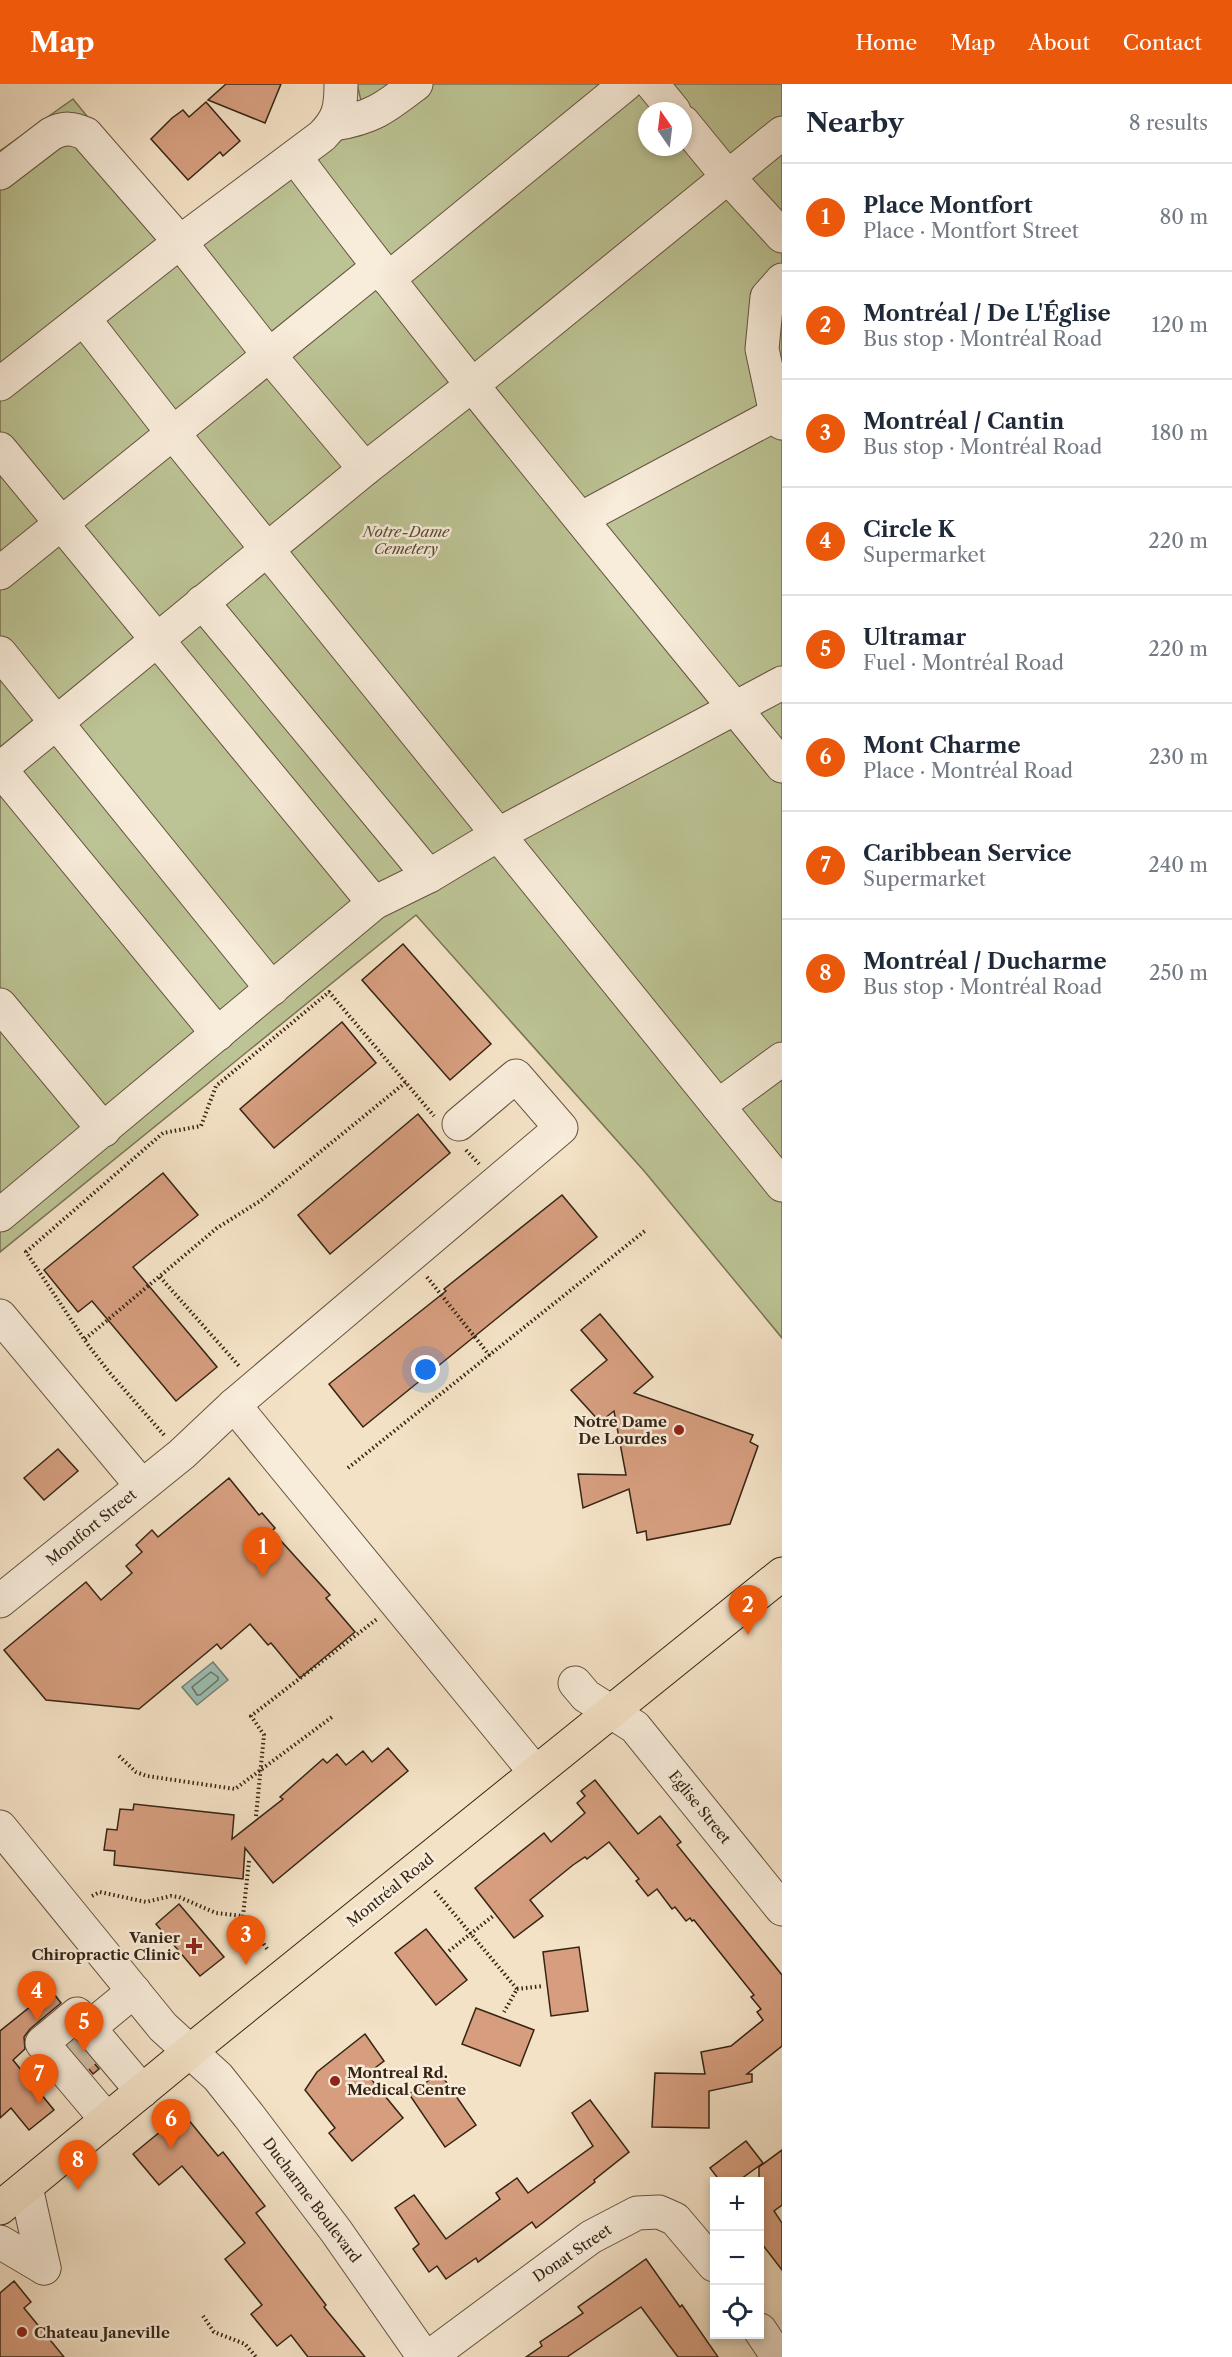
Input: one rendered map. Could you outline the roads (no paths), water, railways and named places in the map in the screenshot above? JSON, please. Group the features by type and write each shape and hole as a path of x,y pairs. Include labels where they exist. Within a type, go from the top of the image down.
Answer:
{"main road":[{"name":"Montréal Road","path":"0,2208 189,2052 782,1574"}],"street":[{"path":"0,384 180,242 322,136 334,124 341,104 341,84"},
{"path":"334,124 361,120 387,106 416,84"},
{"path":"0,573 269,355 383,273 626,84"},
{"path":"652,84 667,102"},
{"path":"0,173 59,129 78,130 93,140 180,242 269,355 364,469"},
{"path":"692,133 728,177 782,236"},
{"path":"218,1034 0,769 364,469 471,386 782,133"},
{"path":"295,157 471,386 582,518 782,766"},
{"path":"582,518 780,416 762,349 767,297 782,280"},
{"path":"84,320 172,432 782,1185"},
{"path":"0,448 60,524 374,903"},
{"path":"202,602 429,876"},
{"path":"0,653 272,989"},
{"path":"0,1215 374,903 429,876 499,834 782,683"},
{"path":"0,1005 104,1130"},
{"path":"718,1106 782,1059"},
{"name":"Montfort Street","path":"0,1601 182,1454 245,1396 561,1128 516,1076 459,1124"},
{"path":"0,1316 142,1486"},
{"path":"245,1396 397,1603 535,1772"},
{"name":"Eglise Street","path":"575,1683 586,1695 635,1727 782,1909"},
{"name":"Ducharme Boulevard","path":"0,1827 163,2026 218,2077 336,2230 424,2357"},
{"path":"88,2056 134,1991"},
{"path":"88,2056 142,2091"},
{"path":"88,2056 107,2120"},
{"path":"0,2242 44,2268 26,2187"},
{"name":"Donat Street","path":"429,2357 591,2237 637,2213 659,2212 675,2219 710,2260"},
{"path":"764,2337 778,2357"}],"water":[{"path":"213,1662 228,1680 197,1705 182,1687"}],"tunnel":[{"path":"75,2059 93,2044"}],"place":[{"name":"Notre Dame De Lourdes","path":"679,1430"},
{"name":"Place Montfort","path":"263,1577"},
{"name":"Montréal / De L'Église","path":"748,1635"},
{"name":"Vanier Chiropractic Clinic","path":"194,1946"},
{"name":"Montréal / Cantin","path":"246,1965"},
{"name":"Circle K","path":"37,2021"},
{"name":"Ultramar","path":"84,2052"},
{"name":"Montreal Rd. Medical Centre","path":"335,2081"},
{"name":"Caribbean Service","path":"39,2104"},
{"name":"Mont Charme","path":"171,2149"},
{"name":"Montréal / Ducharme","path":"78,2190"},
{"name":"Chateau Janeville","path":"22,2332"}],"park label":[{"name":"Notre-Dame Cemetery","path":"406,540"}]}
